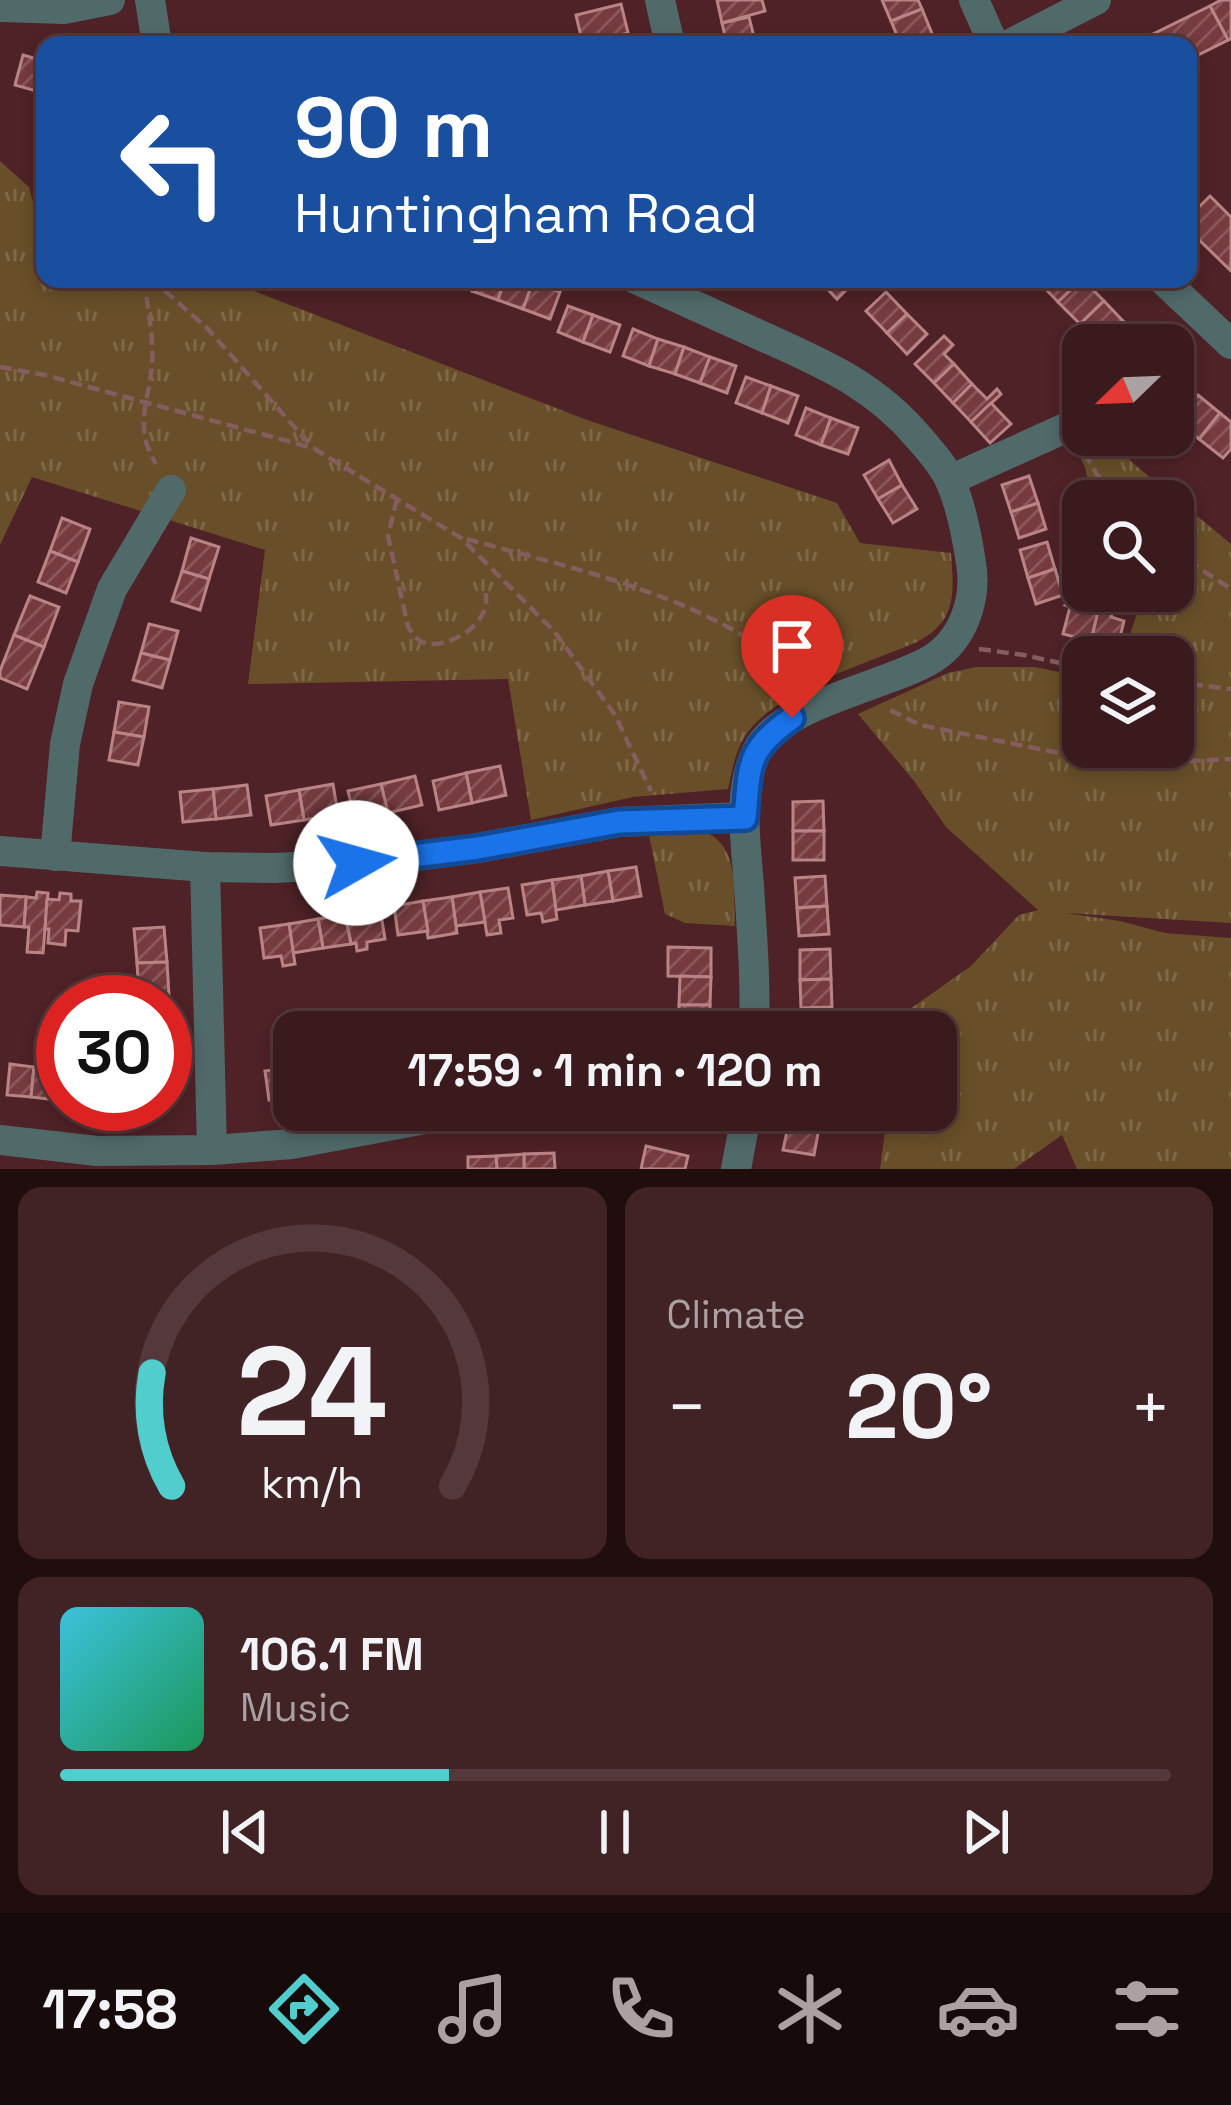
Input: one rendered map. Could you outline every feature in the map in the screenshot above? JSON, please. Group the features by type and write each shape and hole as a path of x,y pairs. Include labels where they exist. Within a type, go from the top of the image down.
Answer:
{"street":[{"path":"0,7 64,9 110,0"},
{"path":"150,0 156,36"},
{"path":"660,0 668,36"},
{"path":"974,0 990,36"},
{"path":"1026,36 1096,0"},
{"path":"656,288 856,380 898,412 950,480 968,537 974,579 968,614 950,645 933,658 792,718 765,737 750,771 745,818 755,1011"},
{"path":"1172,288 1231,344"},
{"path":"950,480 1062,430"},
{"path":"55,856 65,744 78,684 112,589 171,490"},
{"path":"0,851 274,868 478,848 619,822 745,818"},
{"path":"205,866 212,1150"},
{"path":"0,1140 97,1151 212,1150 292,1144 361,1131"},
{"path":"736,1169 743,1131"}],"path":[{"path":"149,288 153,362 144,443 171,490"},
{"path":"159,288 207,328 313,448"},
{"path":"0,367 313,448 461,538 554,631 615,715 665,820"},
{"path":"398,499 388,536 408,627 415,637 423,643 462,635 486,610 487,593"},
{"path":"461,538 617,581 710,617 748,637 781,663 821,705"},
{"path":"1194,565 1231,589"},
{"path":"950,645 1062,663"},
{"path":"1194,685 1231,689"},
{"path":"853,691 920,724 1089,759 1124,764 1231,758"}],"green space":[{"path":"0,161 29,187 36,214 36,288 246,288 587,420 837,503 860,543 951,553 952,594 946,615 930,634 799,692 759,720 739,748 728,789 633,797 531,820 508,679 248,684 265,550 32,477 0,545"},
{"path":"1079,456 1124,456 1153,480 1088,480"},
{"path":"1194,513 1231,544 1231,923 1065,913 1165,933 1231,938 1231,1169 1077,1169 1062,1135 1014,1169 880,1169 885,1131 957,1131 957,1011 907,1011 971,966 1019,915 1038,910 946,827 858,714 948,673 976,667 1035,667 1062,673 1062,768 1194,768 1194,636 1130,636 1137,612 1194,612"},
{"path":"705,832 717,839 730,860 735,926 685,923 665,914 649,835"}],"building":[{"path":"717,0 762,0 765,11 722,23"},
{"path":"882,0 918,0 922,9 891,21"},
{"path":"1231,0 1228,40 1210,6"},
{"path":"621,4 628,33 581,36 576,15"},
{"path":"1210,6 1228,40 1197,56 1197,36 1149,36"},
{"path":"922,9 933,36 897,36 891,21"},
{"path":"749,17 754,36 725,36 722,23"},
{"path":"23,55 36,59 36,91 15,85"},
{"path":"1210,196 1231,217 1231,271 1197,238 1197,209"},
{"path":"473,288 502,288 498,300"},
{"path":"502,288 531,288 523,309 498,300"},
{"path":"531,288 560,292 550,319 523,309"},
{"path":"827,288 848,288 837,299"},
{"path":"1045,288 1073,288 1058,302"},
{"path":"1073,288 1091,288 1104,301 1080,324 1058,302"},
{"path":"886,292 907,314 887,333 866,311"},
{"path":"1104,301 1123,321 1120,324 1080,324"},
{"path":"568,306 593,315 583,342 558,332"},
{"path":"907,314 927,334 907,354 887,333"},
{"path":"593,315 620,325 610,352 583,342"},
{"path":"633,329 658,339 649,366 623,356"},
{"path":"944,336 953,345 944,354 954,364 934,383 915,364"},
{"path":"658,339 684,347 675,374 649,366"},
{"path":"684,347 710,357 700,383 675,374"},
{"path":"710,357 736,366 727,393 700,383"},
{"path":"954,364 972,384 953,403 934,383"},
{"path":"746,377 771,386 762,413 736,403"},
{"path":"972,384 987,399 997,389 1001,394 971,422 953,403"},
{"path":"771,386 798,396 788,423 762,413"},
{"path":"1198,395 1220,413 1199,439 1194,435"},
{"path":"991,403 1011,424 990,443 971,422"},
{"path":"806,408 831,418 821,445 796,435"},
{"path":"1220,413 1231,422 1231,449 1223,458 1199,439"},
{"path":"831,418 858,428 848,454 821,445"},
{"path":"889,460 902,485 878,499 864,475"},
{"path":"1029,476 1038,503 1011,512 1002,485"},
{"path":"902,485 917,509 893,523 878,499"},
{"path":"1038,503 1046,529 1019,538 1011,512"},
{"path":"62,518 90,529 78,562 50,551"},
{"path":"191,538 219,547 209,579 182,571"},
{"path":"1047,542 1055,569 1028,578 1020,550"},
{"path":"50,551 78,562 66,593 38,582"},
{"path":"1055,569 1062,595 1036,604 1028,578"},
{"path":"182,571 209,579 200,610 172,601"},
{"path":"30,596 59,607 44,647 14,635"},
{"path":"1069,612 1098,612 1092,636 1063,634"},
{"path":"1098,612 1112,612 1111,617 1124,621 1120,636 1092,636"},
{"path":"149,624 178,631 170,660 141,653"},
{"path":"14,635 44,647 27,689 0,678"},
{"path":"141,653 170,660 162,688 133,680"},
{"path":"119,702 149,707 144,737 114,732"},
{"path":"114,732 144,737 138,765 109,760"},
{"path":"500,766 506,795 472,803 466,773"},
{"path":"466,773 472,803 439,810 433,781"},
{"path":"415,776 422,805 388,813 381,784"},
{"path":"333,784 338,814 304,820 299,790"},
{"path":"381,784 388,813 355,820 348,791"},
{"path":"247,785 251,815 216,819 213,789"},
{"path":"213,789 216,819 183,822 180,792"},
{"path":"299,790 304,820 271,825 266,796"},
{"path":"823,801 824,831 793,831 793,802"},
{"path":"793,831 824,831 824,860 793,860"},
{"path":"636,867 641,896 613,901 608,871"},
{"path":"608,871 613,901 585,905 581,876"},
{"path":"581,876 585,905 556,910 552,880"},
{"path":"825,876 827,906 797,908 795,878"},
{"path":"552,880 557,919 543,922 541,913 527,915 522,885"},
{"path":"508,888 513,918 499,920 501,933 487,935 480,892"},
{"path":"37,892 48,893 43,953 27,952 29,927 24,927 26,897 36,898"},
{"path":"480,892 485,922 456,926 452,897"},
{"path":"60,893 81,901 78,931 66,930 65,945 48,943 49,929 45,929 47,899 59,900"},
{"path":"0,895 26,897 24,927 0,925"},
{"path":"452,897 457,933 428,938 423,901"},
{"path":"423,901 428,931 398,935 394,906"},
{"path":"827,906 829,934 799,936 797,908"},
{"path":"380,908 385,939 367,942 367,949 357,951 345,914"},
{"path":"345,914 351,944 323,948 318,919"},
{"path":"318,919 323,948 293,953 289,924"},
{"path":"289,924 295,964 283,966 281,956 264,958 260,928"},
{"path":"164,927 167,962 137,963 134,929"},
{"path":"668,947 711,948 711,977 668,976"},
{"path":"830,949 831,979 800,980 800,950"},
{"path":"167,962 168,975 138,975 137,963"},
{"path":"680,976 711,977 710,1005 679,1005"},
{"path":"831,979 832,1007 801,1008 800,980"},
{"path":"679,1005 710,1005 710,1011 679,1011"},
{"path":"10,1064 34,1067 31,1097 7,1095"},
{"path":"34,1067 36,1067 36,1098 31,1097"},
{"path":"273,1070 273,1099 269,1100 265,1071"},
{"path":"787,1131 818,1131 814,1155 783,1150"},
{"path":"646,1146 688,1156 685,1169 641,1169"},
{"path":"554,1153 555,1169 524,1169 524,1154"},
{"path":"524,1154 524,1169 497,1169 496,1156"},
{"path":"496,1156 497,1169 468,1169 468,1157"}],"route":[{"path":"356,863 478,848 619,822 745,818 756,752 765,737 792,718"}]}
